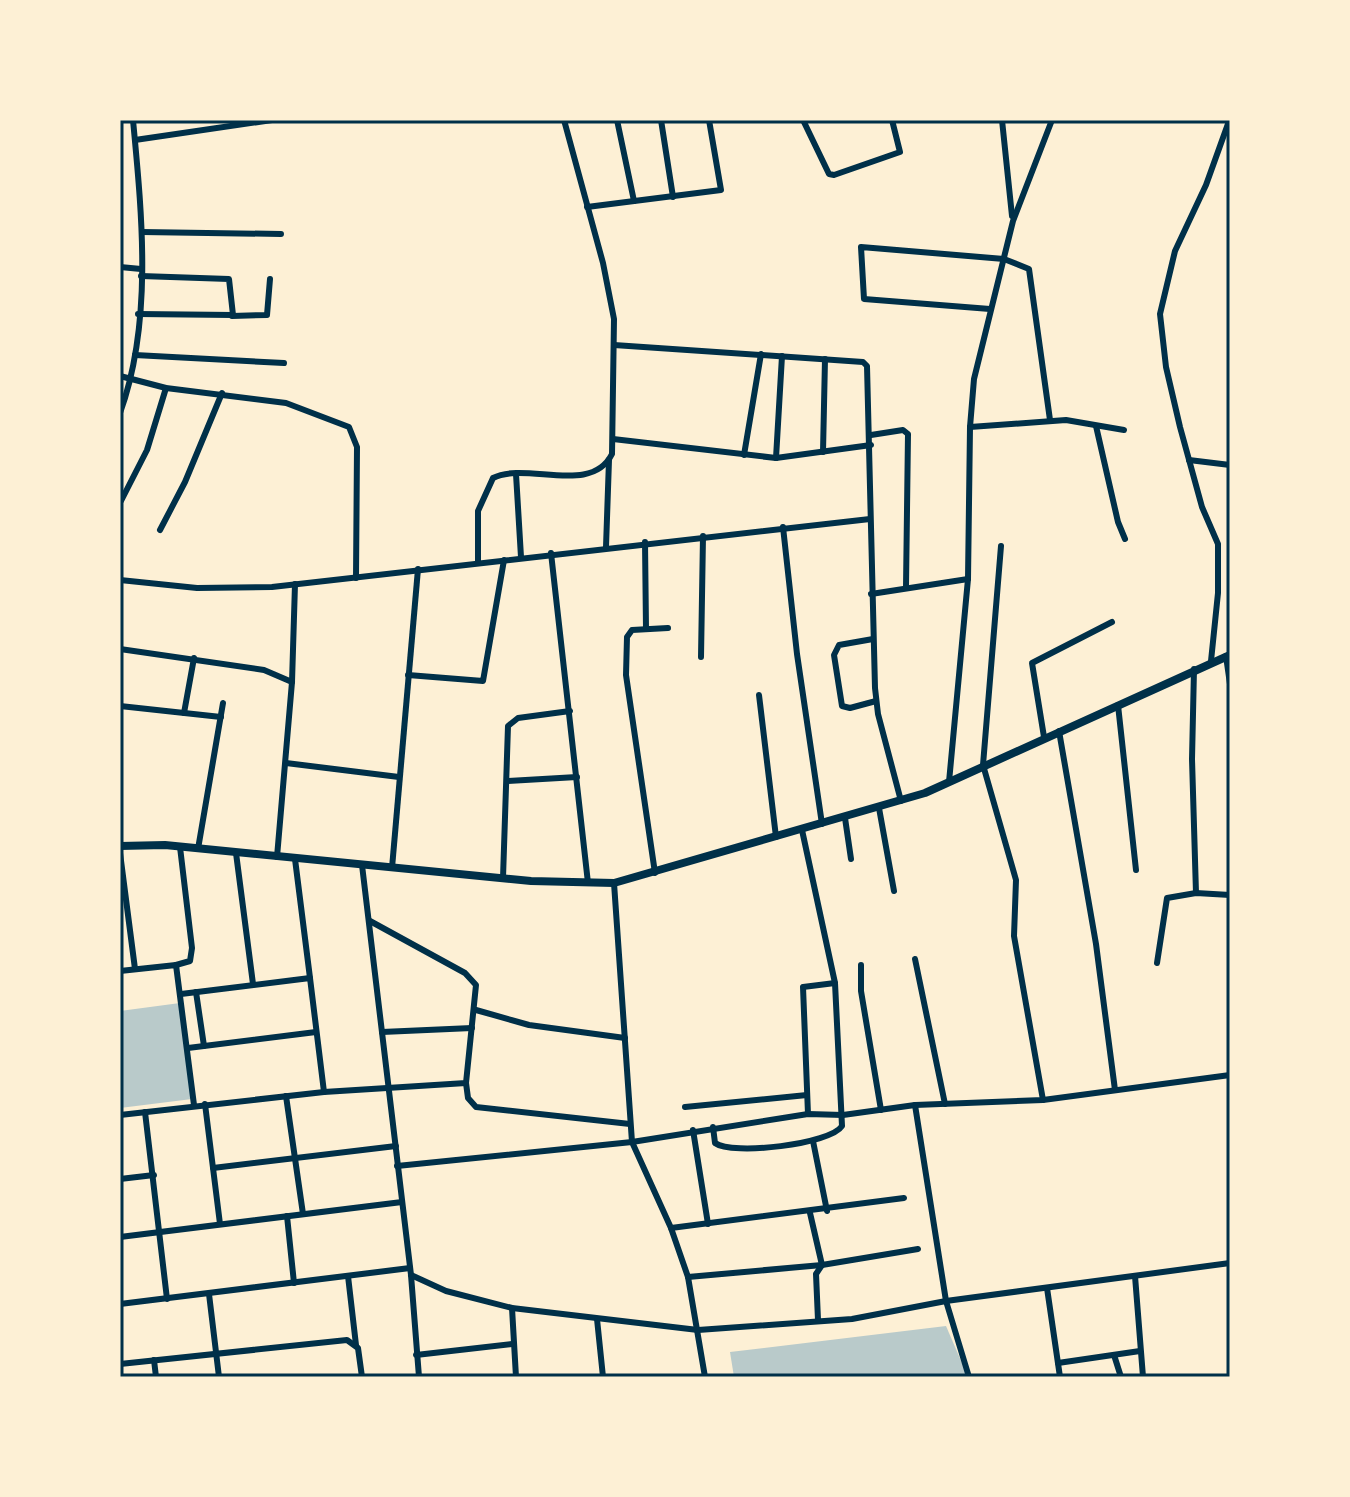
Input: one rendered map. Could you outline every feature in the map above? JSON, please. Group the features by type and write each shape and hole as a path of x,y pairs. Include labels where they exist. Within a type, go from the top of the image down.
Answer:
{"street":[{"path":"120,413 131,382 141,272 142,232 133,120"},
{"path":"210,120 211,129"},
{"path":"135,140 272,120"},
{"path":"564,120 609,291 614,345 613,439 609,460 606,547"},
{"path":"617,120 634,201"},
{"path":"661,120 673,197"},
{"path":"587,207 721,190 709,120"},
{"path":"803,120 829,174 834,175 900,152 892,120"},
{"path":"1002,120 1013,221"},
{"path":"949,782 968,579 970,427 974,379 1013,221 1052,120"},
{"path":"1211,661 1219,553 1189,460 1166,367 1160,314 1175,251 1206,185 1229,121"},
{"path":"142,232 281,234"},
{"path":"990,309 864,299 861,247 1004,259 1026,266 1032,273 1050,420"},
{"path":"120,267 141,272 229,279 232,316"},
{"path":"138,314 267,315 270,279"},
{"path":"614,345 863,362 867,366 876,701 901,801"},
{"path":"744,455 761,354"},
{"path":"135,355 284,363"},
{"path":"776,458 782,356"},
{"path":"823,452 825,359"},
{"path":"120,376 131,382 166,388 286,403 353,431 357,447 356,578"},
{"path":"121,501 147,450 166,388"},
{"path":"160,530 185,482 222,393"},
{"path":"970,427 1050,420 1124,430"},
{"path":"1096,426 1118,524 1125,539"},
{"path":"871,435 903,430 908,434 906,587"},
{"path":"613,439 776,458 871,445"},
{"path":"478,563 478,511 493,478 516,474 579,475 598,469 609,460"},
{"path":"1189,460 1230,465"},
{"path":"516,474 521,557"},
{"path":"120,580 225,589 295,584 645,542 870,519"},
{"path":"783,527 797,654 822,824"},
{"path":"701,657 703,536"},
{"path":"645,542 646,629"},
{"path":"1001,546 983,765 1016,880 1014,936 1043,1100"},
{"path":"551,553 589,884"},
{"path":"408,675 483,681 504,560"},
{"path":"392,868 418,569"},
{"path":"871,594 968,579"},
{"path":"277,857 292,682 295,584"},
{"path":"1044,737 1032,663 1112,622"},
{"path":"655,873 626,675 628,634 668,628"},
{"path":"873,639 839,645 834,655 842,706 850,708 876,701"},
{"path":"120,649 264,670 292,682"},
{"path":"120,846 180,847 503,878 614,883 901,801 1228,655 1230,684"},
{"path":"184,713 194,658"},
{"path":"1194,668 1192,759 1196,893"},
{"path":"759,695 776,837"},
{"path":"198,849 223,703"},
{"path":"1118,705 1136,870"},
{"path":"120,706 221,717"},
{"path":"503,878 507,781 505,743 513,721 570,711"},
{"path":"1059,731 1096,944 1115,1090"},
{"path":"286,763 399,777"},
{"path":"507,781 577,777"},
{"path":"879,808 894,891"},
{"path":"845,818 851,859"},
{"path":"713,1127 715,1143 726,1149 813,1141 835,1135 842,1126 835,983 802,830"},
{"path":"120,971 190,961 192,948 180,847"},
{"path":"120,853 135,969"},
{"path":"236,853 253,984"},
{"path":"295,859 324,1092"},
{"path":"362,865 411,1272 419,1377"},
{"path":"614,883 632,1142 671,1228 688,1277 705,1377"},
{"path":"1157,963 1164,901 1196,893 1230,895"},
{"path":"370,921 472,979 478,991 466,1083 468,1098 476,1107 630,1124"},
{"path":"915,959 945,1104"},
{"path":"176,965 194,1105"},
{"path":"861,965 861,991 881,1110"},
{"path":"181,994 310,978"},
{"path":"808,1114 803,987 835,983"},
{"path":"196,992 204,1046"},
{"path":"476,1010 529,1025 625,1038"},
{"path":"382,1032 472,1028"},
{"path":"188,1048 316,1032"},
{"path":"397,1166 632,1142 808,1114 843,1115 915,1105 1043,1100 1230,1075"},
{"path":"120,1115 388,1086 466,1083"},
{"path":"685,1107 807,1095"},
{"path":"286,1096 303,1214"},
{"path":"205,1104 220,1224"},
{"path":"915,1105 946,1301 969,1377"},
{"path":"145,1112 167,1299"},
{"path":"693,1130 708,1224"},
{"path":"813,1141 827,1211"},
{"path":"213,1168 396,1146"},
{"path":"120,1179 154,1175"},
{"path":"671,1228 827,1211 904,1198"},
{"path":"120,1237 402,1202"},
{"path":"810,1213 822,1265 816,1274 818,1320"},
{"path":"287,1216 294,1283"},
{"path":"688,1277 822,1265 918,1249"},
{"path":"120,1304 348,1276 411,1272 446,1291 512,1308 698,1330 852,1319 946,1301 1230,1263"},
{"path":"348,1276 362,1377"},
{"path":"1135,1276 1143,1377"},
{"path":"1047,1288 1060,1377"},
{"path":"209,1294 219,1377"},
{"path":"512,1308 516,1377"},
{"path":"597,1319 603,1377"},
{"path":"120,1364 343,1340 356,1345"},
{"path":"416,1355 512,1344"},
{"path":"1058,1363 1140,1351"},
{"path":"1114,1355 1121,1377"},
{"path":"154,1360 156,1377"}],"shaded area":[{"path":"180,1003 192,1099 120,1108 120,1011"},
{"path":"946,1326 968,1377 734,1377 730,1352"}]}
